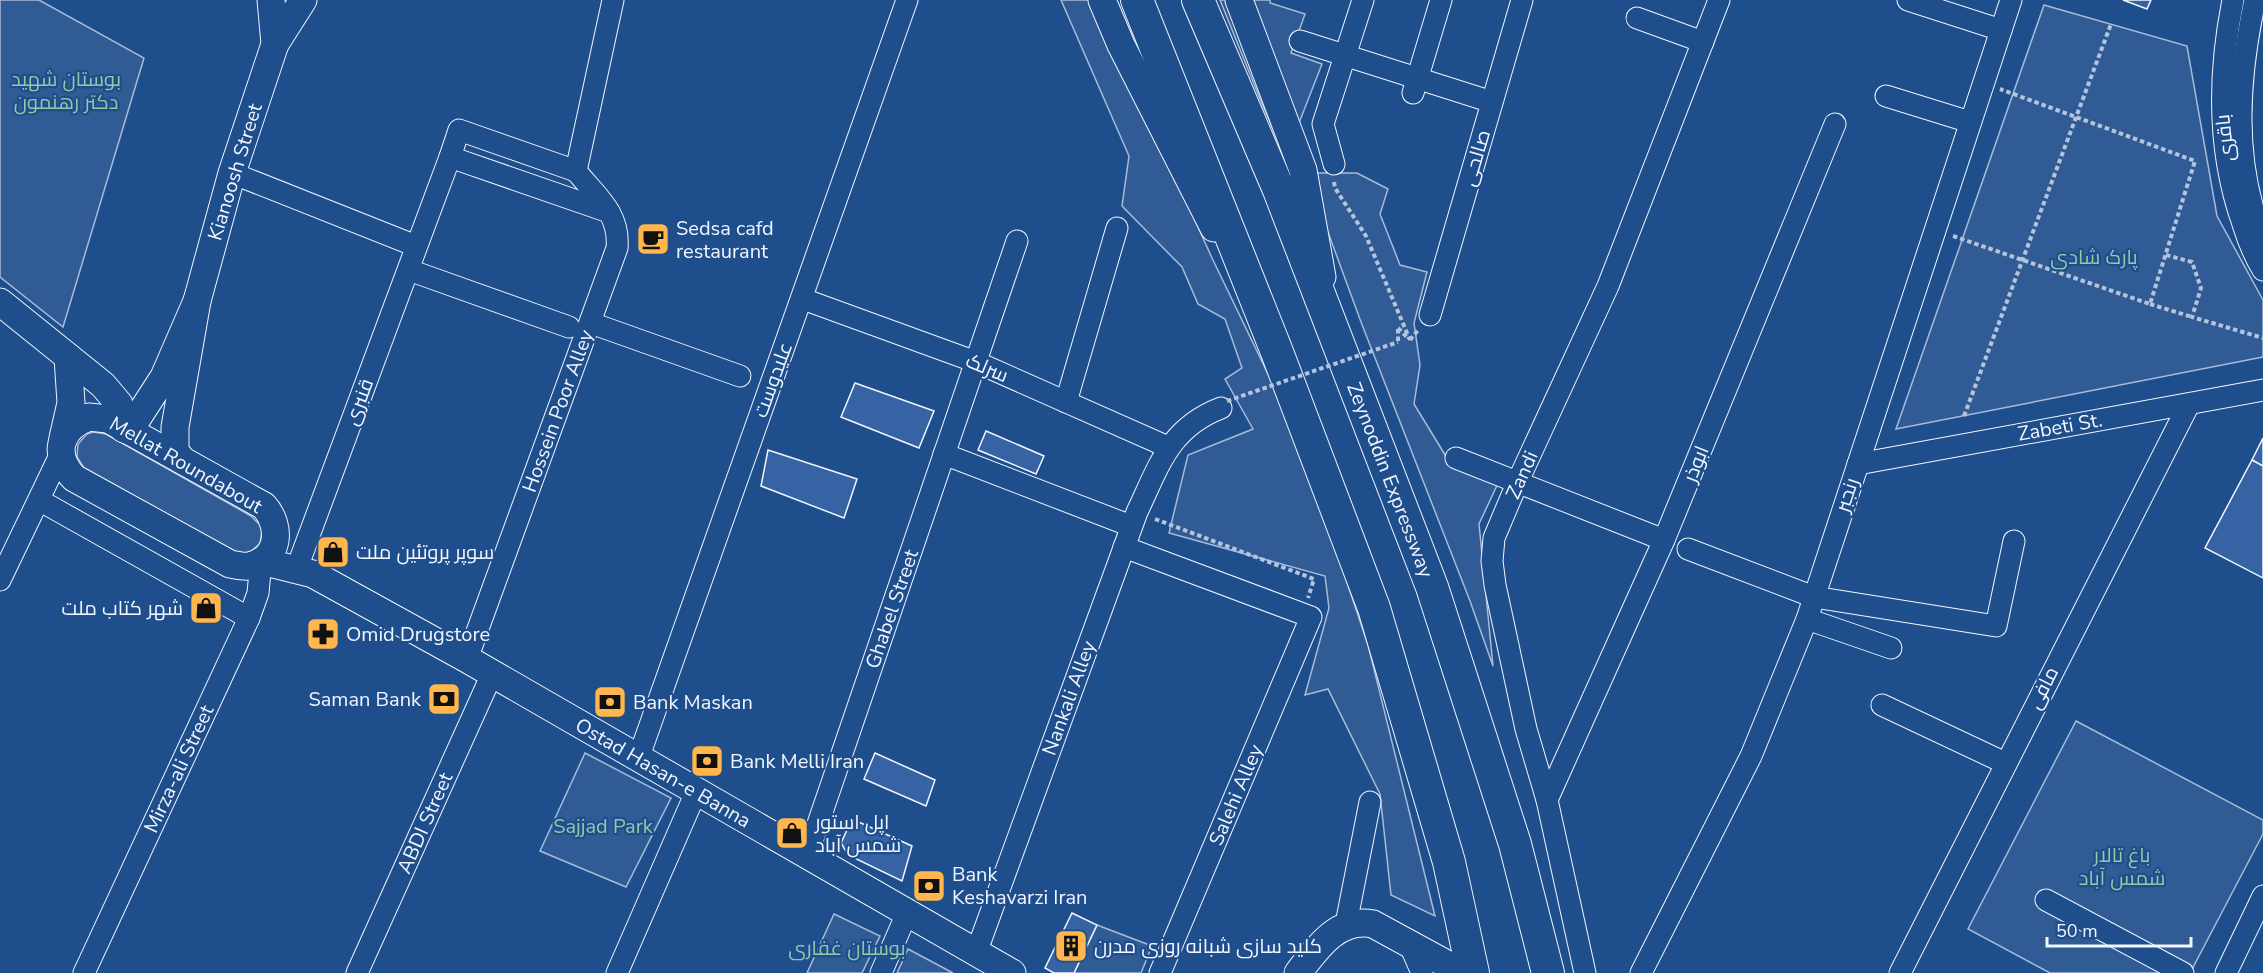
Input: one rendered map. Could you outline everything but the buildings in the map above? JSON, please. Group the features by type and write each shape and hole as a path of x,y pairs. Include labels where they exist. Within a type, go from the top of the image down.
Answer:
{"highway":[{"path":"1137,0 1277,352 1374,608 1449,862 1473,973"},
{"name":"Zeynoddin Expressway","path":"1198,0 1279,190 1432,587 1515,844 1548,973"}],"main road":[{"path":"271,0 275,44"},
{"path":"275,44 303,0"},
{"path":"1102,0 1121,45 1277,352"},
{"path":"1239,0 1303,170 1331,329"},
{"name":"Kianoosh Street","path":"182,460 175,451 175,427 197,301 232,173 275,44"},
{"name":"Kianoosh Street","path":"127,430 165,377 197,301"},
{"path":"0,302 103,385 119,404 127,430"},
{"path":"68,357 72,403 61,448 67,471 74,478 230,564 248,567 261,561"},
{"name":"Mellat Roundabout","path":"61,448 72,426 89,417 108,419 264,506 272,517 276,531 272,550 261,561"},
{"name":"Ostad Hasan-e Banna","path":"272,517 307,565 638,759 1012,973"},
{"name":"Ostad Hasan-e Banna","path":"261,561 307,565"},
{"path":"1298,973 1336,930 1346,924 1357,922 1373,924 1463,973"}],"street":[{"path":"576,171 613,0"},
{"name":"علیدوست","path":"638,759 907,0"},
{"path":"1334,165 1323,124 1363,0"},
{"path":"1415,86 1441,0"},
{"name":"صالحی","path":"1430,315 1522,0"},
{"name":"Zandi","path":"1585,973 1547,800 1526,729 1492,561 1494,538 1608,286 1719,0"},
{"path":"1908,0 2001,30"},
{"name":"رنجبر","path":"1641,973 1751,756 1806,620 2011,0"},
{"name":"باقری","path":"2233,0 2224,56 2222,135 2226,165 2240,215 2263,270"},
{"name":"باقری","path":"2255,0 2241,74 2240,113 2242,149 2248,185 2263,238"},
{"path":"1637,18 1703,42"},
{"path":"1300,41 1345,56 1415,86 1492,102"},
{"path":"1887,96 1970,122"},
{"name":"ابوذر","path":"1547,800 1664,540 1835,124"},
{"name":"قنبری","path":"307,565 416,246 459,130 576,171"},
{"path":"450,157 610,213"},
{"name":"Hossein Poor Alley","path":"467,659 617,248 616,222 576,171"},
{"path":"232,173 416,246"},
{"path":"1066,402 1117,228"},
{"name":"Ghabel Street","path":"807,856 1017,241"},
{"path":"409,270 569,327"},
{"name":"سرلک","path":"802,299 976,362 1168,447"},
{"path":"591,323 740,376"},
{"name":"Zabeti St.","path":"1858,464 2263,390"},
{"name":"مافی","path":"1900,973 2189,404"},
{"path":"1168,447 1201,416 1224,405"},
{"name":"Nankali Alley","path":"976,953 1134,519 1168,447"},
{"path":"0,580 39,500 61,448"},
{"path":"944,454 1134,519"},
{"path":"1456,458 1664,540"},
{"path":"39,500 249,618"},
{"path":"1688,549 1814,597 1996,626 2014,541"},
{"path":"1124,547 1302,612 1311,620 1160,973"},
{"name":"Mirza-ali Street","path":"84,973 249,618 258,593 261,561"},
{"path":"1806,620 1891,648"},
{"name":"ABDI Street","path":"357,973 492,674"},
{"path":"1882,705 2005,763"},
{"path":"617,973 696,792"},
{"path":"1346,924 1370,802"},
{"path":"2226,973 2263,896"},
{"path":"2046,900 2183,973"},
{"path":"881,973 907,913"},
{"path":"1409,943 1422,973"}],"path":[{"path":"1964,416 2111,24"},
{"path":"1983,83 2195,161 2150,304"},
{"path":"1224,405 1398,342 1398,328 1410,340 1366,236 1335,188 1334,165"},
{"path":"1935,230 2150,304 2263,338"},
{"path":"2166,255 2192,262 2201,288 2192,317"},
{"path":"1134,519 1314,579 1302,612"}],"shaded area":[{"name":"بوستان شهید دکتر رهنمون","path":"0,0 39,0 144,58 63,327 0,277"},
{"path":"1061,0 1096,0 1212,258 1298,436 1368,645 1435,916 1391,895 1380,794 1328,689 1305,695 1329,608 1325,576 1169,533 1188,455 1253,429 1225,379 1242,368 1225,319 1198,304 1182,267 1122,206 1129,156"},
{"path":"1220,0 1230,0 1295,179 1262,104"},
{"path":"1251,0 1270,0 1270,3 1305,14 1291,53 1322,64 1299,123"},
{"name":"پارک شادی","path":"2044,5 2187,46 2217,216 2263,300 2263,357 1896,429"},
{"path":"1314,173 1357,173 1388,189 1380,214 1400,265 1427,272 1414,323 1420,365 1414,404 1450,463 1500,479 1479,524 1493,666 1325,224"},
{"path":"93,432 106,434 251,516 260,525 262,531 260,543 251,552 238,554 84,468 77,457 78,444 87,434"},
{"name":"باغ تالار شمس آباد","path":"2076,721 2263,820 2263,834 2190,973 2050,973 1968,929"},
{"name":"Sajjad Park","path":"585,753 671,798 626,887 540,851"},
{"name":"بوستان غفاری","path":"834,914 880,936 862,973 807,973"},
{"path":"1097,925 1152,946 1141,973 1074,973"},
{"path":"908,949 953,973 897,973"}],"place":[{"name":"Sedsa cafd restaurant","path":"653,239"},
{"name":"سوپر پروتئین ملت","path":"333,552"},
{"name":"شهر کتاب ملت","path":"206,608"},
{"name":"Omid Drugstore","path":"323,634"},
{"name":"Saman Bank","path":"444,699"},
{"name":"Bank Maskan","path":"610,702"},
{"name":"Bank Melli Iran","path":"707,761"},
{"name":"اپل استور شمس آباد","path":"792,833"},
{"name":"Bank Keshavarzi Iran","path":"929,886"},
{"name":"کلید سازی شبانه روزی مدرن","path":"1071,946"}]}
